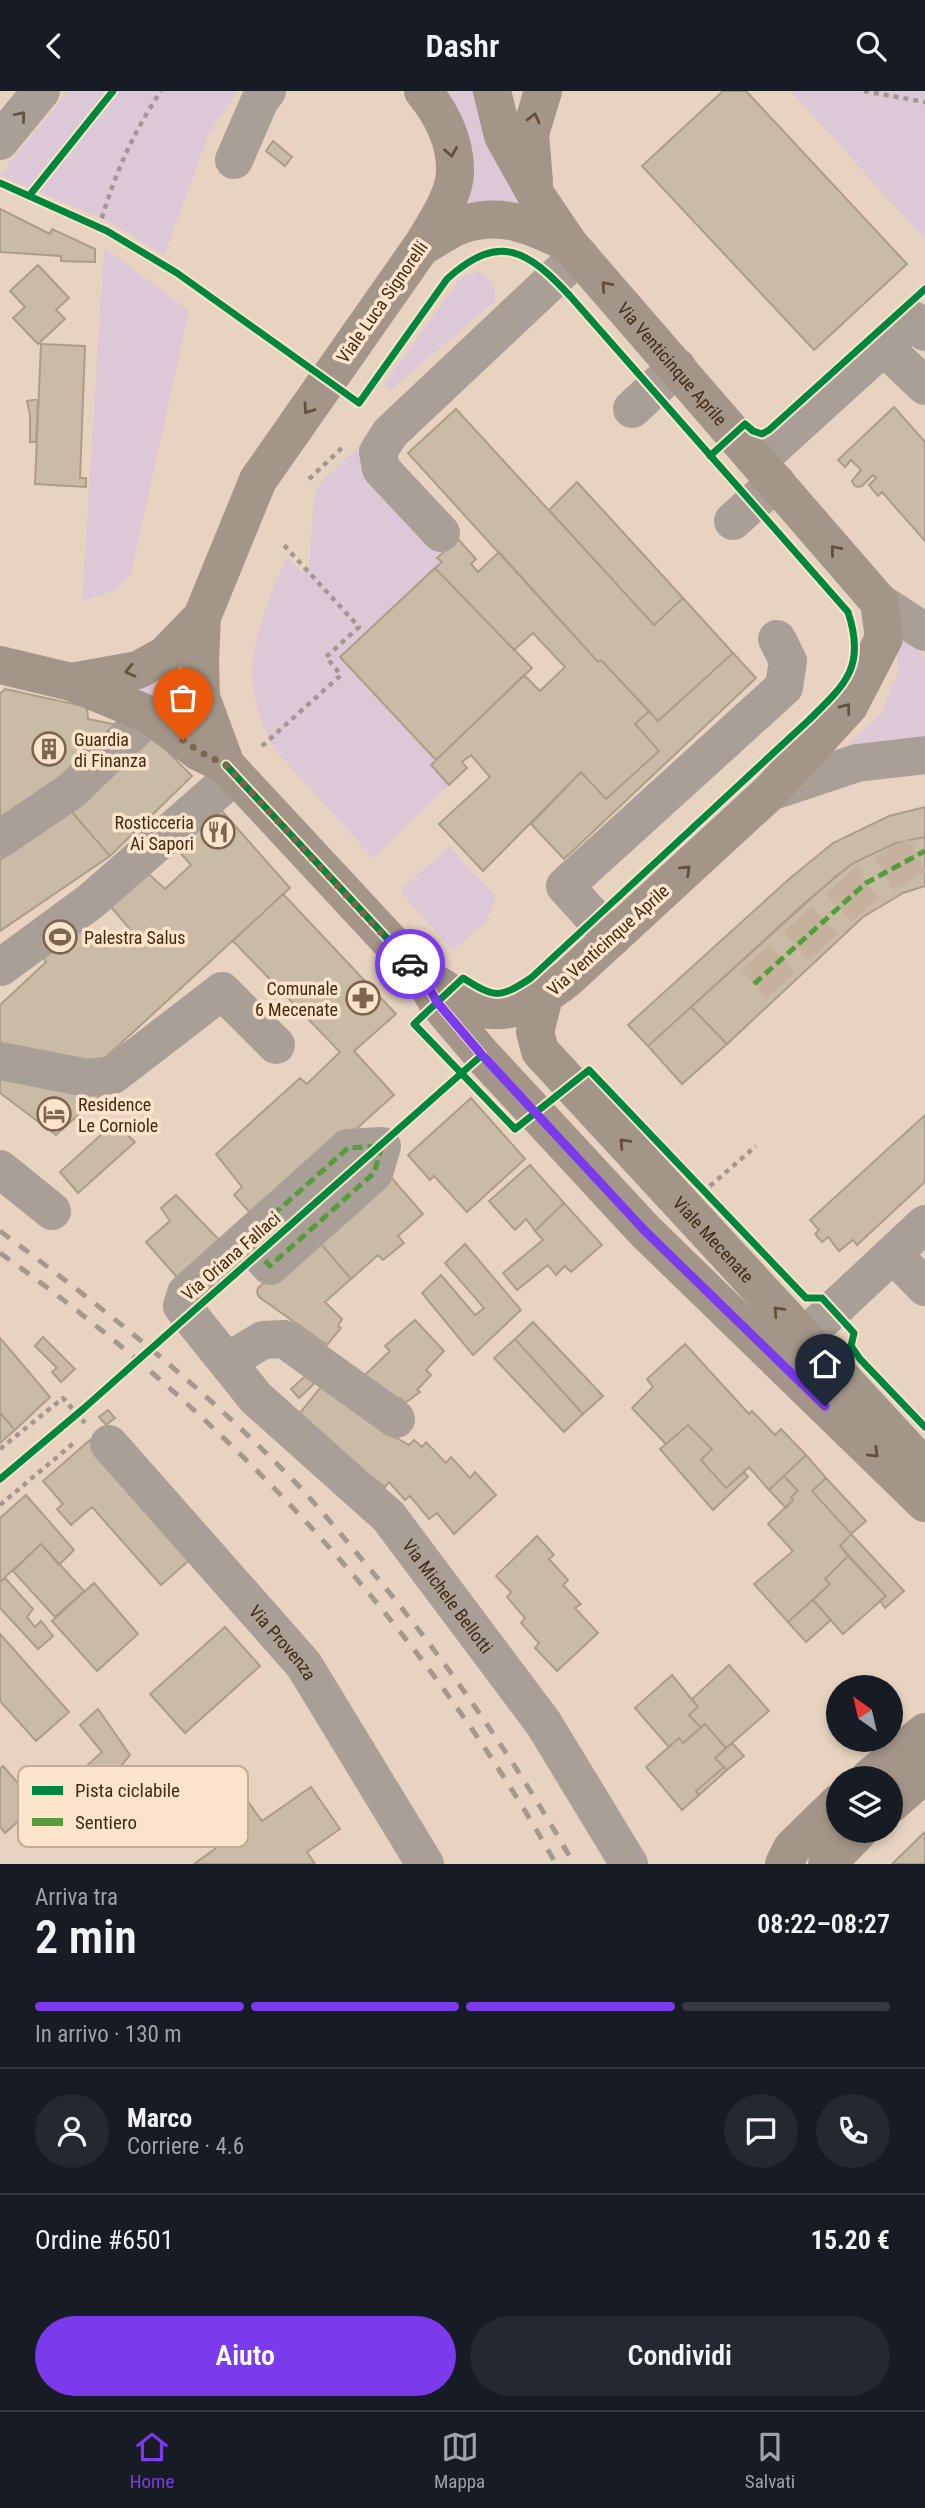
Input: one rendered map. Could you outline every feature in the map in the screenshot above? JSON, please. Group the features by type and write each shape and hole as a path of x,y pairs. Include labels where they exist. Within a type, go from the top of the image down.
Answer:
{"main road":[{"name":"Viale Luca Signorelli","path":"230,770 201,697 202,617 258,480 421,247 444,208 455,173 448,133 441,116 423,91"},
{"path":"492,91 503,136 536,195 573,249"},
{"path":"536,195 530,134 543,91"},
{"name":"Via Venticinque Aprile","path":"421,247 462,225 496,219 526,223 573,249 879,602 884,638 849,705 770,792 544,997 508,1011 489,1009 469,1003 423,977"},
{"name":"Viale Luca Signorelli","path":"71,682 138,670 165,655 202,617"},
{"path":"0,665 71,682 150,715 200,752 230,770 423,977 437,1002 482,1055 645,1231 925,1503"},
{"name":"Viale Mecenate","path":"544,997 535,1032 540,1051 925,1468"},
{"path":"884,1766 925,1732"},
{"path":"903,1771 925,1752"},
{"path":"903,1793 925,1774"},
{"path":"784,1864 792,1847 826,1820"},
{"path":"827,1864 847,1843"}],"street":[{"path":"0,141 41,91"},
{"path":"234,160 269,94"},
{"path":"441,533 381,469 378,452 390,433 573,249"},
{"path":"733,521 767,472 884,347 913,320 925,332"},
{"path":"884,347 925,386"},
{"path":"632,409 677,367"},
{"name":"Via Venticinque Aprile","path":"879,602 925,632"},
{"path":"612,938 565,886 784,687 788,661 777,639"},
{"path":"0,839 71,791 150,715"},
{"name":"Via Venticinque Aprile","path":"770,792 857,763 925,755"},
{"path":"1,967 91,901 230,770"},
{"path":"0,1061 87,1078 113,1075 222,991 276,1045"},
{"name":"Via Oriana Fallaci","path":"246,1239 348,1148 382,1146"},
{"path":"0,1170 52,1211"},
{"path":"803,1338 925,1224"},
{"name":"Via Michele Bellotti","path":"246,1239 186,1293 182,1306 256,1398 389,1517 544,1724 629,1864"},
{"path":"894,1255 925,1287"},
{"path":"228,1361 263,1339 284,1339 396,1419"},
{"name":"Via Provenza","path":"93,1437 304,1665 425,1864"}],"path":[{"path":"88,222 103,230 111,185 143,117 161,91"},
{"path":"864,91 925,102"},
{"path":"262,746 341,675 326,657 359,627 282,543"},
{"path":"704,1191 756,1146"},
{"path":"0,1450 63,1398 93,1437 0,1505"},
{"path":"74,1417 83,1409"}],"shaded area":[{"path":"68,91 237,91 208,136 164,255 110,222 0,175"},
{"path":"445,91 479,91 532,217 467,215 471,182 468,135 463,120"},
{"path":"791,91 925,91 925,240"},
{"path":"104,247 189,311 131,574 114,591 82,601"},
{"path":"483,273 494,284 495,301 392,389 388,389 386,382 462,276"},
{"path":"542,275 381,432 446,550 438,557 442,562 340,657 436,760 431,765 449,785 373,858 276,751 255,699 252,675 259,630 287,556 302,572 309,565 314,498 322,481"},
{"path":"897,633 925,657 925,742 835,757 881,714 898,672"},
{"path":"188,651 203,742 119,689"},
{"path":"449,846 496,897 486,921 453,951 400,891"}],"building":[{"path":"723,91 746,91 907,264 814,350 642,166"},
{"path":"273,141 292,157 285,166 266,151"},
{"path":"0,209 50,234 52,229 95,249 95,262 61,261 61,256 0,252"},
{"path":"38,265 69,298 56,310 65,319 38,344 13,318 25,307 10,291"},
{"path":"41,344 85,346 80,478 86,478 86,487 35,484"},
{"path":"38,399 36,442 30,442 27,401"},
{"path":"894,407 925,442 925,541 882,492 878,496 869,485 876,478 873,475 862,486 857,487 852,481 861,470 851,460 845,467 838,460"},
{"path":"456,409 654,625 683,598 733,653 658,721 601,660 598,662 408,453"},
{"path":"577,482 683,598 654,625 549,510"},
{"path":"458,539 476,559 471,564 478,572 499,552 598,662 601,660 649,711 635,724 659,751 606,799 581,772 483,871 439,824 490,777 471,755 462,762 467,768 449,785 431,765 524,675 540,691 565,667 533,633 514,650 435,568 442,562 437,558"},
{"path":"435,568 532,668 436,760 340,657"},
{"path":"733,653 756,678 564,859 531,824 581,772 606,799 659,751 635,724 649,711 658,721"},
{"name":"Guardia di Finanza","path":"5,689 87,707 88,719 123,726 74,773 0,820 0,694"},
{"path":"147,731 192,776 110,856 71,811"},
{"path":"214,802 290,888 94,1068 0,1051 0,1005 46,962 43,957 81,922 105,948 130,929 105,900 142,868 165,889 191,865 170,841"},
{"path":"925,807 925,837 896,843 853,863 648,1046 628,1025 788,880 833,843 889,816"},
{"path":"71,811 110,856 0,931 0,860"},
{"path":"925,837 925,886 903,893 863,917 727,1044 691,1007 807,901 853,863 896,843"},
{"path":"283,894 396,1014 354,1051 394,1095 256,1219 234,1195 242,1187 216,1154 300,1078 307,1084 340,1052 233,941"},
{"path":"691,1007 727,1044 682,1084 648,1046"},
{"name":"Residence Le Corniole","path":"0,1071 106,1090 56,1135 0,1093"},
{"path":"471,1098 525,1159 467,1212 434,1176 430,1180 408,1155"},
{"path":"925,1115 925,1182 857,1245 853,1240 839,1251 828,1237 822,1242 815,1234 819,1230 810,1220"},
{"path":"114,1123 135,1142 78,1193 60,1172"},
{"path":"530,1165 564,1203 535,1231 526,1219 515,1230 489,1201"},
{"path":"389,1175 423,1214 398,1236 404,1243 383,1260 378,1255 351,1279 316,1238"},
{"path":"176,1195 224,1245 182,1283 146,1242 170,1221 161,1208"},
{"path":"564,1203 602,1245 571,1272 565,1266 556,1275 548,1265 517,1290 503,1273 543,1240 535,1231"},
{"path":"316,1238 351,1279 325,1302 342,1319 338,1326 341,1328 327,1345 259,1297 257,1292 258,1288"},
{"path":"465,1244 521,1310 473,1355 422,1293 441,1275 475,1315 484,1308 445,1263"},
{"path":"415,1320 444,1351 426,1370 431,1375 417,1390 420,1392 405,1403 400,1398 395,1401 364,1376 390,1351 385,1346"},
{"path":"533,1322 603,1396 583,1414 515,1339"},
{"path":"43,1337 75,1369 61,1382 52,1372 57,1368 35,1346"},
{"path":"0,1338 50,1397 15,1430 0,1413"},
{"path":"515,1339 583,1414 564,1432 494,1358"},
{"path":"685,1344 749,1414 752,1411 775,1435 781,1429 806,1455 769,1490 749,1467 726,1488 701,1460 712,1449 688,1425 666,1444 632,1408 653,1387 647,1379"},
{"path":"312,1370 391,1435 409,1445 414,1440 422,1447 426,1442 446,1463 451,1457 470,1478 475,1472 496,1495 454,1534 437,1513 429,1519 410,1496 405,1500 389,1482 385,1487 295,1419 321,1387 316,1382 299,1398 291,1389"},
{"path":"108,1410 115,1418 106,1425 99,1417"},
{"path":"0,1413 15,1430 0,1443"},
{"path":"688,1425 712,1449 701,1460 726,1488 744,1472 748,1477 713,1510 660,1449"},
{"path":"90,1440 194,1556 161,1585 92,1507 71,1525 57,1509 63,1504 43,1481"},
{"path":"806,1455 826,1478 812,1491 851,1534 840,1546 848,1556 825,1579 830,1584 788,1622 754,1584 793,1551 768,1524 793,1500 791,1497 798,1491 784,1476"},
{"path":"784,1476 798,1491 791,1497 793,1500 786,1508 769,1490"},
{"path":"826,1478 866,1521 851,1534 812,1491"},
{"path":"26,1495 74,1550 59,1565 41,1544 0,1582 0,1518"},
{"path":"851,1534 904,1591 885,1608 880,1600 886,1596 840,1546"},
{"path":"537,1536 554,1555 549,1559 568,1580 563,1585 581,1604 575,1608 598,1633 557,1671 535,1648 539,1643 521,1623 525,1618 507,1597 511,1592 496,1576"},
{"path":"41,1544 84,1591 55,1617 13,1571"},
{"path":"848,1556 886,1596 843,1634 813,1600 830,1584 825,1579"},
{"path":"5,1578 33,1609 27,1617 35,1627 41,1621 53,1636 38,1649 0,1608 0,1582"},
{"path":"94,1583 138,1634 97,1671 52,1621"},
{"path":"813,1600 831,1620 806,1642 788,1622"},
{"path":"225,1627 260,1666 185,1733 150,1694"},
{"path":"0,1634 69,1712 36,1741 0,1701"},
{"path":"729,1665 769,1711 726,1748 705,1724 701,1728 689,1715 698,1707 692,1699"},
{"path":"672,1675 698,1707 689,1715 701,1728 683,1743 679,1738 669,1747 635,1708"},
{"path":"98,1709 130,1755 121,1766 87,1766 102,1752 80,1725"},
{"path":"705,1724 726,1748 715,1758 724,1767 696,1791 699,1795 682,1810 646,1767 679,1738 683,1743"},
{"path":"732,1743 744,1756 727,1770 715,1758"},
{"path":"3,1766 18,1783 18,1822 5,1833 0,1827 0,1769"},
{"path":"724,1767 727,1770 699,1795 696,1791"},
{"path":"311,1787 340,1829 307,1852 315,1864 194,1864 217,1847 248,1847 248,1802 262,1821"},
{"path":"925,1832 925,1864 892,1864"}],"tunnel":[{"path":"754,984 866,883 925,851"}],"railway":[{"path":"0,1231 109,1314 179,1373 246,1434 311,1499 390,1593 447,1668 526,1784 574,1864"},
{"path":"0,1253 83,1315 163,1382 239,1453 312,1528 380,1607 444,1689 503,1775 556,1864"}],"marked path":[{"path":"754,984 866,883 925,851"},
{"path":"382,1146 374,1173 270,1266 246,1239 348,1148 382,1146"}],"cycle path":[{"path":"29,196 113,91"},
{"path":"0,183 107,231 177,273 359,403 447,279 466,264 498,251 527,258 570,296 848,612 855,647 849,673 833,696 809,720 531,978 504,993 490,992 463,978 414,1024 515,1129 589,1070 806,1298 822,1298 854,1333 851,1346 860,1359 925,1427"},
{"path":"710,456 745,424 762,434 769,430 925,289"},
{"path":"0,1479 83,1409 482,1055 437,1002 423,977 226,765"}],"way so far":[{"path":"183,740 226,765 410,964"}],"place":[{"name":"Guardia di Finanza","path":"49,749"},
{"name":"Rosticceria Ai Sapori","path":"218,832"},
{"name":"Palestra Salus","path":"60,937"},
{"name":"Comunale 6 Mecenate","path":"363,998"},
{"name":"Residence Le Corniole","path":"54,1114"}],"route":[{"path":"410,964 423,977 437,1002 482,1055 645,1231 825,1406"}]}
